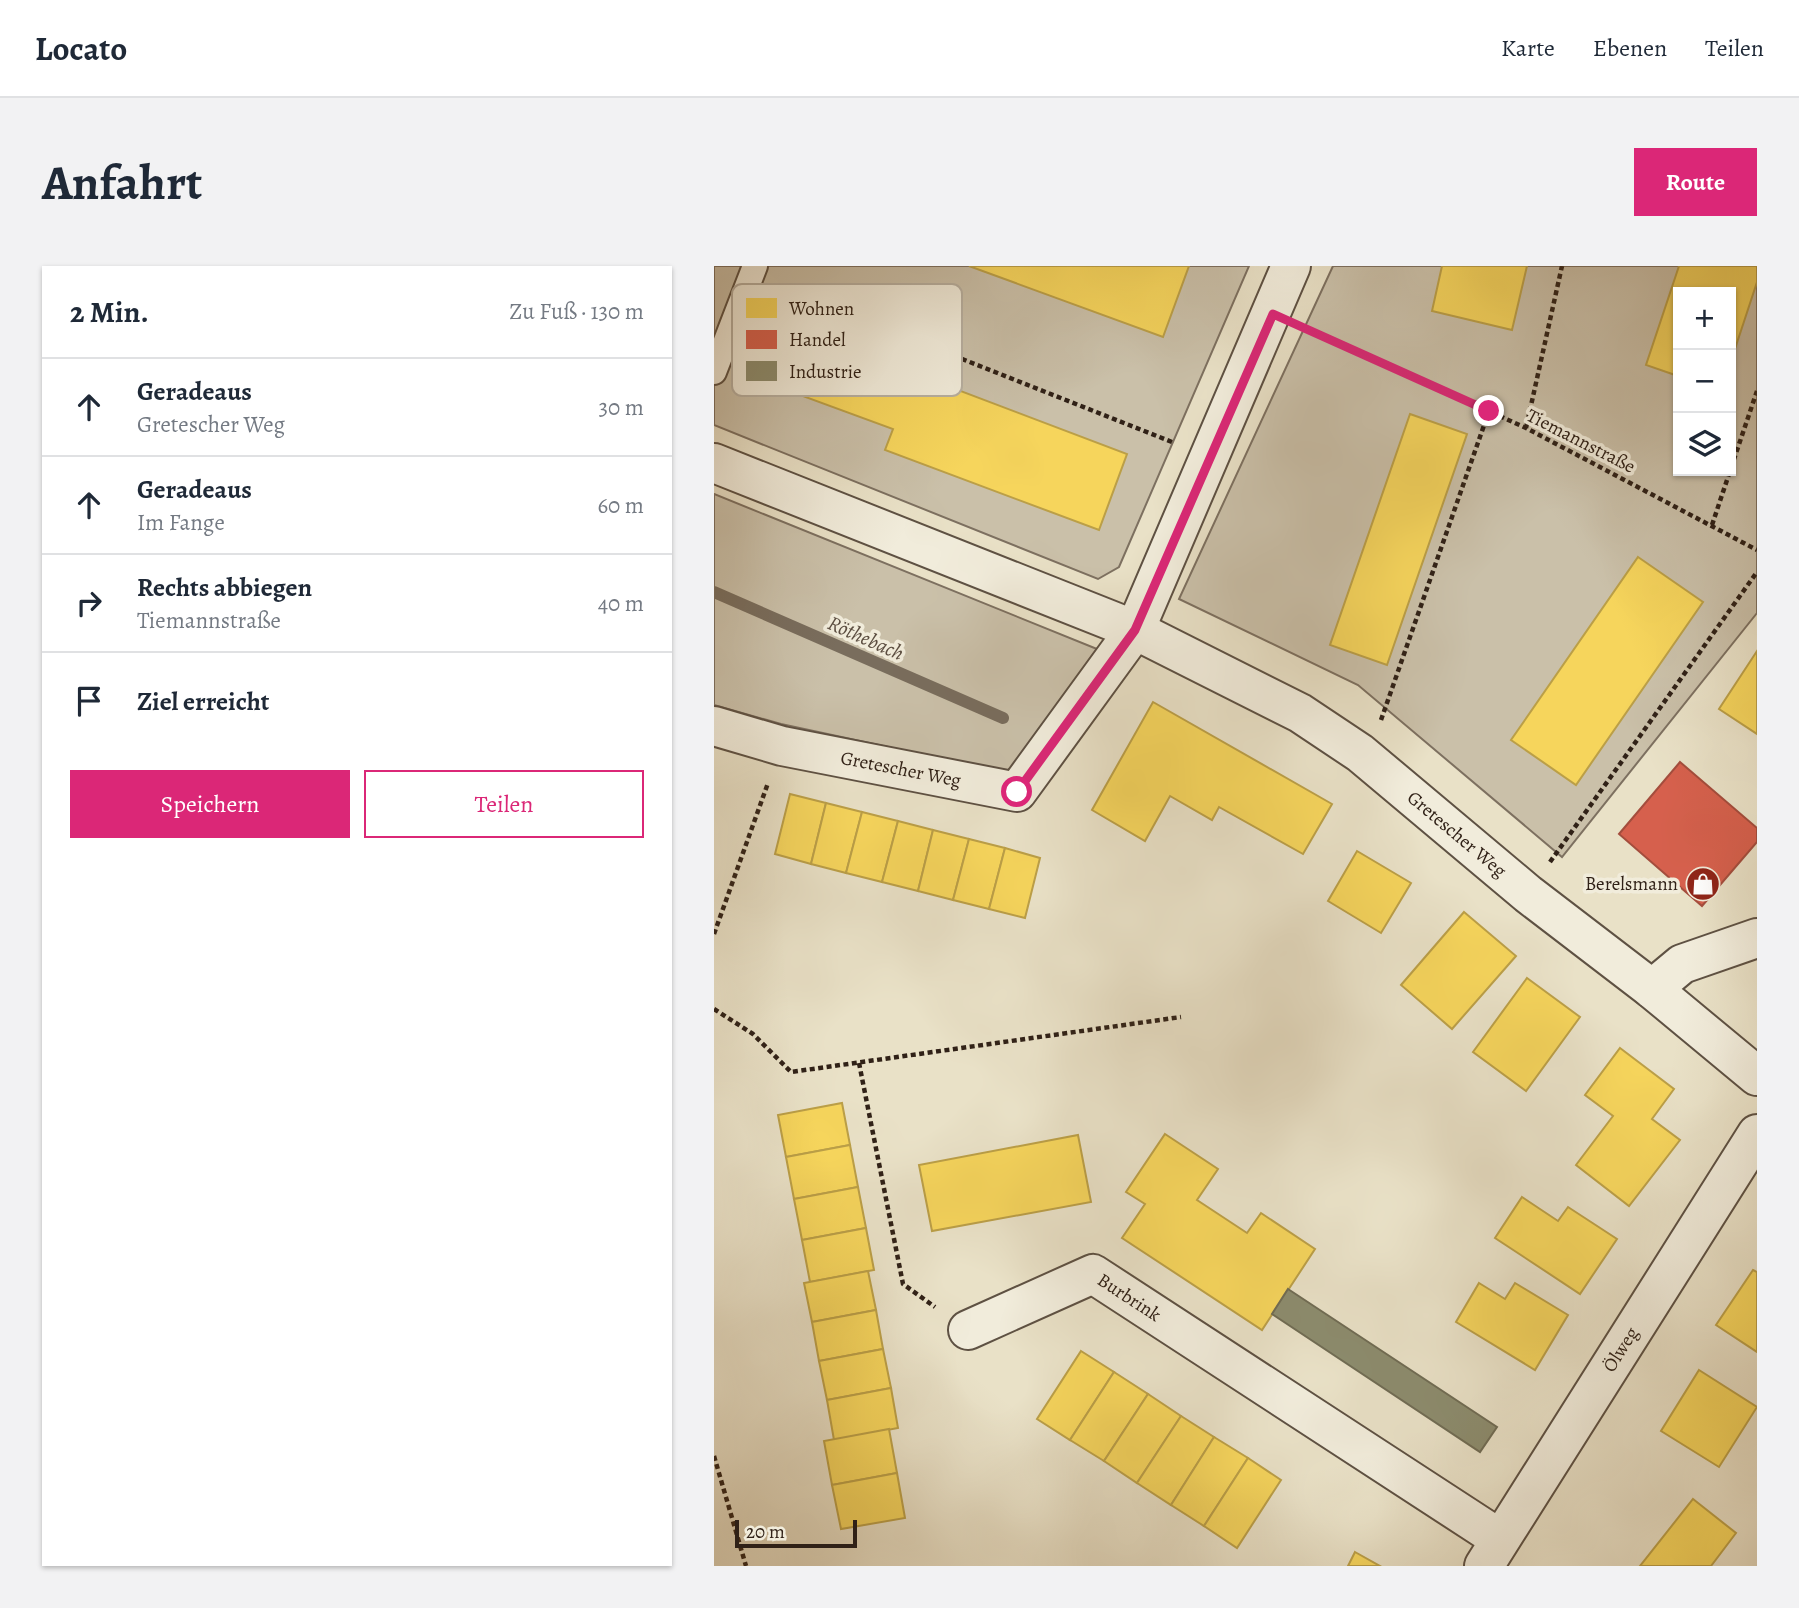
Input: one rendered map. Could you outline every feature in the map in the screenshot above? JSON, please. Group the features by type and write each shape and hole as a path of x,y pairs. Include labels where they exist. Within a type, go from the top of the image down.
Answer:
{"street":[{"path":"1135,630 1292,266"},
{"name":"Gretescher Weg","path":"714,464 1135,630 1300,713 1360,753 1528,894 1652,989 1757,1076"},
{"name":"Gretescher Weg","path":"714,726 782,746 1017,792 1135,630"},
{"path":"1652,989 1682,964 1757,938"},
{"name":"Ölweg","path":"1492,1553 1757,1135"},
{"name":"Burbrink","path":"968,1330 1093,1274 1492,1553"}],"lane":[{"path":"714,372 732,327"}],"path":[{"path":"1526,428 1562,266"},
{"path":"754,271 786,284"},
{"name":"Tiemannstraße","path":"1273,314 1526,428 1757,550"},
{"path":"962,356 1208,456"},
{"path":"1736,452 1757,391"},
{"path":"1360,753 1383,717 1489,411"},
{"path":"1712,525 1728,476"},
{"path":"1528,894 1757,572"},
{"path":"714,934 782,746"},
{"path":"714,1009 753,1034 791,1072 1181,1017"},
{"path":"859,1063 903,1284 968,1330"},
{"path":"714,1456 746,1566"}],"shaded area":[{"path":"714,266 1249,266 1119,567 1098,579 714,425"},
{"path":"1333,266 1757,266 1757,613 1562,857 1358,685 1179,599"},
{"path":"714,494 1097,649 1009,773 781,724 714,705"}],"building: Wohnen":[{"path":"969,266 1189,266 1163,337"},
{"path":"1442,266 1527,266 1512,330 1432,311"},
{"path":"1679,266 1757,266 1757,282 1736,346 1736,287 1673,287 1673,374 1646,365"},
{"path":"962,392 1127,454 1099,530 885,450 893,429 803,396 962,396"},
{"path":"1410,414 1467,434 1387,665 1330,645"},
{"path":"1638,557 1703,602 1576,785 1511,740"},
{"path":"1757,651 1757,734 1719,709"},
{"path":"1153,702 1332,804 1303,854 1219,807 1212,820 1170,796 1145,841 1092,810"},
{"path":"790,794 826,803 811,864 775,854"},
{"path":"826,803 862,812 846,873 811,864"},
{"path":"862,812 898,821 882,882 846,873"},
{"path":"898,821 933,830 918,891 882,882"},
{"path":"933,830 969,839 953,900 918,891"},
{"path":"969,839 1005,848 989,909 953,900"},
{"path":"1005,848 1040,858 1025,918 989,909"},
{"path":"1357,851 1411,883 1381,933 1328,901"},
{"path":"1464,912 1516,956 1452,1029 1401,985"},
{"path":"1527,978 1580,1017 1526,1091 1473,1052"},
{"path":"1620,1048 1674,1089 1652,1119 1680,1140 1629,1206 1576,1165 1613,1116 1585,1095"},
{"path":"842,1103 850,1145 786,1157 778,1115"},
{"path":"1165,1134 1218,1169 1197,1200 1247,1233 1261,1213 1315,1249 1262,1330 1122,1238 1145,1204 1126,1192"},
{"path":"1078,1135 1091,1202 932,1231 919,1165"},
{"path":"850,1145 858,1187 794,1199 786,1157"},
{"path":"858,1187 866,1228 802,1240 794,1199"},
{"path":"1522,1197 1558,1221 1568,1207 1617,1239 1580,1294 1495,1238"},
{"path":"866,1228 874,1270 810,1282 802,1240"},
{"path":"1753,1270 1757,1272 1757,1352 1716,1325"},
{"path":"868,1271 876,1310 812,1322 804,1283"},
{"path":"1479,1283 1505,1299 1515,1283 1568,1315 1535,1370 1456,1322"},
{"path":"876,1310 883,1349 819,1361 812,1322"},
{"path":"883,1349 891,1388 827,1400 819,1361"},
{"path":"1081,1351 1114,1372 1070,1440 1037,1419"},
{"path":"1699,1370 1757,1407 1719,1467 1661,1431"},
{"path":"1114,1372 1148,1394 1104,1461 1070,1440"},
{"path":"891,1388 898,1428 834,1440 827,1400"},
{"path":"1148,1394 1181,1416 1137,1483 1104,1461"},
{"path":"1181,1416 1214,1437 1171,1505 1137,1483"},
{"path":"889,1429 897,1473 832,1485 824,1441"},
{"path":"1214,1437 1248,1458 1204,1526 1171,1505"},
{"path":"1248,1458 1281,1480 1237,1548 1204,1526"},
{"path":"897,1473 905,1518 841,1529 832,1485"},
{"path":"1693,1499 1736,1533 1711,1566 1640,1566"},
{"path":"1355,1552 1380,1566 1348,1566"}],"building: Handel":[{"path":"1680,762 1757,828 1757,842 1702,906 1619,834"}],"building: Industrie":[{"path":"1288,1289 1497,1427 1480,1452 1272,1314"}],"waterway":[{"name":"Röthebach","path":"714,592 1003,718"}],"place":[{"name":"Berelsmann","path":"1703,884"}],"route":[{"path":"1017,792 1135,630 1208,456 1273,314 1489,411"}]}
